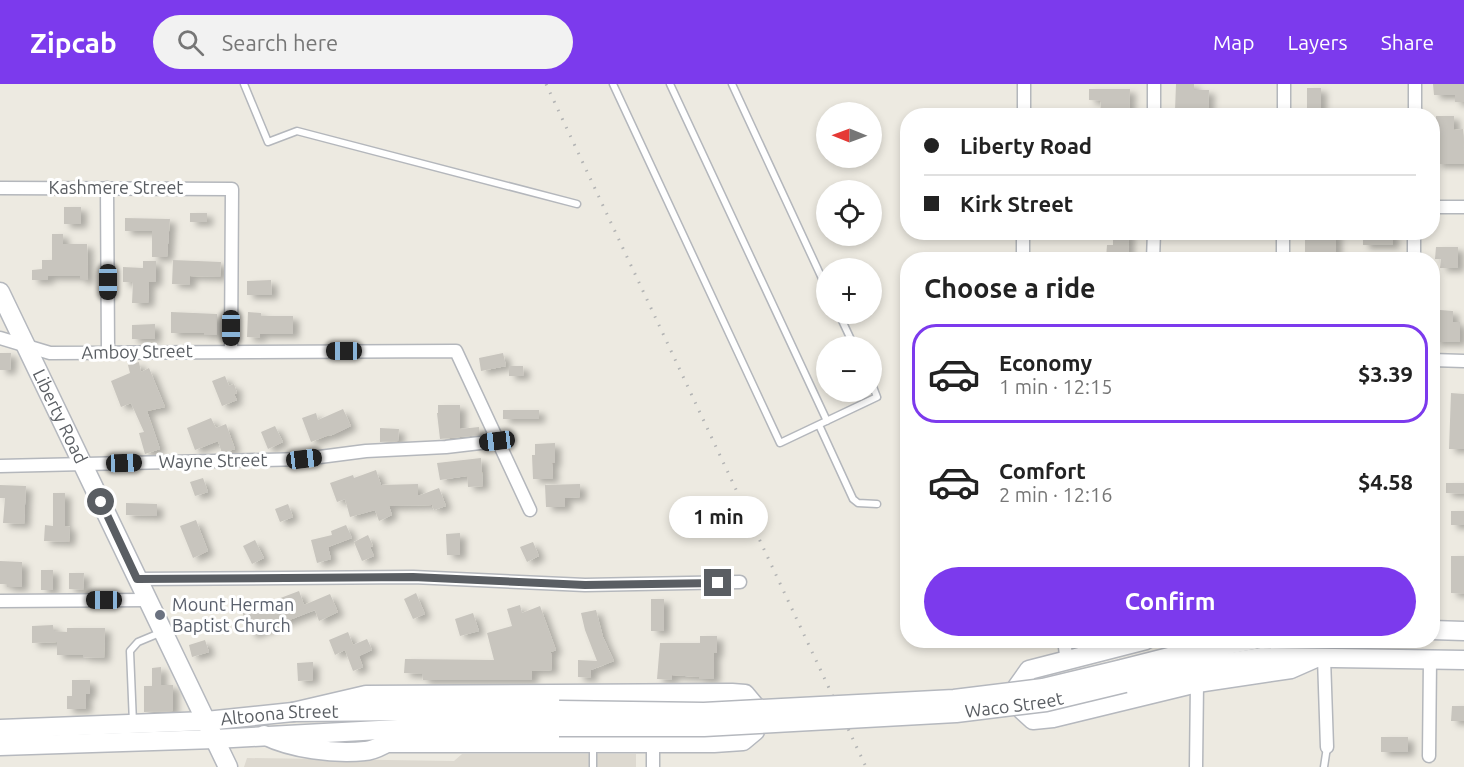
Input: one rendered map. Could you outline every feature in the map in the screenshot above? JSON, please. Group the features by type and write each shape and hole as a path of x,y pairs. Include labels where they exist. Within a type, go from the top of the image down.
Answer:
{"main road":[{"name":"Liberty Road","path":"0,291 228,767"},
{"path":"1440,630 1464,631"},
{"path":"1117,648 1029,670 1017,687 1022,710 1033,720 1053,718 1197,683 1291,669 1320,658"},
{"name":"Waco Street","path":"559,719 704,727 956,713 1046,702 1185,653 1212,648"},
{"name":"Waco Street","path":"1123,676 1188,669 1262,657 1464,660"},
{"path":"293,712 366,695 745,694 755,706 755,731 743,741 387,743 327,732"},
{"name":"Altoona Street","path":"0,729 206,721 293,712 559,719"},
{"name":"Altoona Street","path":"0,746 215,739 559,719"},
{"path":"264,735 280,743 312,749 367,751 387,743"}],"street":[{"path":"1024,84 1024,108"},
{"path":"1154,84 1154,108"},
{"path":"1284,84 1284,108"},
{"path":"1415,84 1415,108"},
{"name":"Kashmere Street","path":"0,188 232,189 231,351"},
{"path":"107,188 108,352"},
{"path":"1440,207 1464,207"},
{"name":"Amboy Street","path":"0,338 50,352 456,351 497,441"},
{"path":"1440,360 1464,361"},
{"path":"497,441 530,510"},
{"name":"Wayne Street","path":"0,466 304,459 366,451 446,447 497,441"},
{"path":"137,579 413,577 585,585 740,582"},
{"path":"0,601 147,600"},
{"path":"1065,648 1067,662"},
{"path":"1320,658 1327,747"},
{"path":"1430,660 1430,756"},
{"path":"1196,767 1197,683"},
{"path":"653,767 654,694"}],"lane":[{"path":"244,84 268,142 297,131 577,204"},
{"path":"614,84 780,443 867,402"},
{"path":"670,84 827,421"},
{"path":"732,84 816,265"},
{"path":"819,425 853,499 858,503 877,504"},
{"path":"133,724 130,651 138,642 163,632"},
{"path":"593,743 593,767"},
{"path":"1324,767 1327,747"}],"shaded area":[{"path":"462,754 636,754 636,767 244,767 247,758 454,761"}],"building":[{"path":"1176,84 1194,84 1194,90 1209,90 1208,108 1175,108"},
{"path":"1433,84 1464,84 1464,102 1455,102 1455,95 1434,95"},
{"path":"1307,88 1321,88 1321,108 1307,108"},
{"path":"1089,89 1130,89 1129,108 1101,108 1101,101 1089,100"},
{"path":"1440,116 1454,116 1454,130 1463,129 1464,164 1440,164"},
{"path":"64,207 81,207 81,224 64,224"},
{"path":"190,213 207,213 207,222 190,222"},
{"path":"125,218 170,219 167,257 152,257 152,231 125,231"},
{"path":"52,234 63,234 63,244 87,244 88,280 80,280 80,276 48,276 48,280 32,280 32,270 42,269 42,260 52,260"},
{"path":"1113,240 1129,240 1128,252 1106,252 1107,245 1113,245"},
{"path":"1305,240 1336,240 1336,252 1305,252"},
{"path":"1363,240 1393,240 1393,245 1363,245"},
{"path":"1436,247 1458,247 1458,268 1440,268 1440,252 1436,252"},
{"path":"173,260 221,262 220,277 190,276 190,285 172,284"},
{"path":"143,261 156,261 156,282 149,282 148,303 132,303 133,282 123,282 123,267 143,268"},
{"path":"271,280 272,295 247,295 247,281"},
{"path":"1440,310 1453,311 1453,322 1460,322 1460,342 1440,342"},
{"path":"171,312 217,314 217,335 171,333"},
{"path":"248,312 261,313 261,316 293,316 293,334 260,334 260,338 247,337"},
{"path":"155,324 155,339 132,339 132,325"},
{"path":"0,353 11,353 10,370 0,370"},
{"path":"503,353 506,366 481,371 479,358"},
{"path":"139,362 141,372 149,368 165,407 147,411 160,449 145,454 139,433 144,432 131,403 121,407 111,381 130,373 128,365"},
{"path":"509,366 523,366 524,376 509,376"},
{"path":"225,376 229,386 234,384 237,393 234,394 237,400 222,406 212,381"},
{"path":"1451,393 1464,394 1464,449 1449,449"},
{"path":"438,405 460,405 460,429 479,427 480,435 440,439"},
{"path":"343,409 351,426 311,442 302,418 316,413 318,420"},
{"path":"503,410 539,410 539,419 503,419"},
{"path":"211,418 216,428 226,424 235,449 222,453 218,441 195,450 187,428"},
{"path":"275,426 283,442 268,449 261,432"},
{"path":"380,428 399,429 398,441 380,442"},
{"path":"555,443 555,463 552,463 553,479 533,479 532,455 535,455 535,444"},
{"path":"481,458 483,486 468,487 467,476 440,480 437,463"},
{"path":"376,470 381,485 418,484 418,496 439,488 446,506 434,510 432,505 389,506 392,515 379,521 375,510 350,517 345,499 337,502 330,483"},
{"path":"203,478 208,492 195,496 190,482"},
{"path":"1446,483 1464,483 1464,494 1446,493"},
{"path":"580,484 580,497 565,498 565,507 546,507 545,485"},
{"path":"0,485 26,486 24,524 3,523 5,498 0,498"},
{"path":"53,493 65,493 65,526 70,527 69,542 44,541 45,525 53,526"},
{"path":"126,503 157,504 157,516 126,515"},
{"path":"288,504 293,517 280,522 275,509"},
{"path":"1451,511 1464,511 1464,525 1451,525"},
{"path":"196,520 208,551 193,558 180,526"},
{"path":"346,525 352,538 328,547 331,559 317,563 311,540 332,535 331,531"},
{"path":"460,533 460,555 447,555 446,534"},
{"path":"368,535 374,556 362,561 354,542"},
{"path":"255,540 264,558 252,564 243,546"},
{"path":"533,542 539,556 527,562 520,547"},
{"path":"1451,556 1464,556 1464,594 1451,593"},
{"path":"0,561 22,562 22,587 7,587 7,584 0,584"},
{"path":"41,570 53,570 53,590 41,590"},
{"path":"69,573 84,573 83,590 69,589"},
{"path":"299,591 304,605 330,594 338,612 319,621 315,610 251,635 241,609 261,602 262,605"},
{"path":"416,593 425,614 413,619 404,599"},
{"path":"651,599 664,599 664,631 651,631"},
{"path":"520,605 522,613 540,606 556,650 551,652 552,670 532,671 532,680 423,680 422,674 404,673 405,659 494,660 487,633 512,626 507,609"},
{"path":"596,610 603,637 614,661 591,670 591,678 578,677 578,660 597,661 581,613"},
{"path":"473,613 479,631 460,636 455,619"},
{"path":"53,625 54,631 67,632 67,628 105,628 104,658 57,655 57,642 32,643 32,626"},
{"path":"348,632 353,645 367,639 372,650 359,656 363,667 353,671 345,650 335,655 329,640"},
{"path":"700,636 717,636 717,653 714,653 714,679 672,675 672,680 657,679 660,643 700,643"},
{"path":"205,640 209,652 192,657 189,645"},
{"path":"313,662 313,680 298,681 297,663"},
{"path":"161,667 161,685 173,685 173,711 144,712 144,686 152,686 152,668"},
{"path":"72,680 90,680 90,694 86,694 86,709 67,709 67,696 72,696"},
{"path":"1452,706 1464,706 1464,721 1451,721"},
{"path":"1381,737 1408,737 1408,752 1381,752"}],"railway":[{"path":"546,84 866,767"}],"place":[{"name":"Mount Herman Baptist Church","path":"160,615"}],"route":[{"path":"101,502 137,579 413,577 585,585 718,583"}]}
